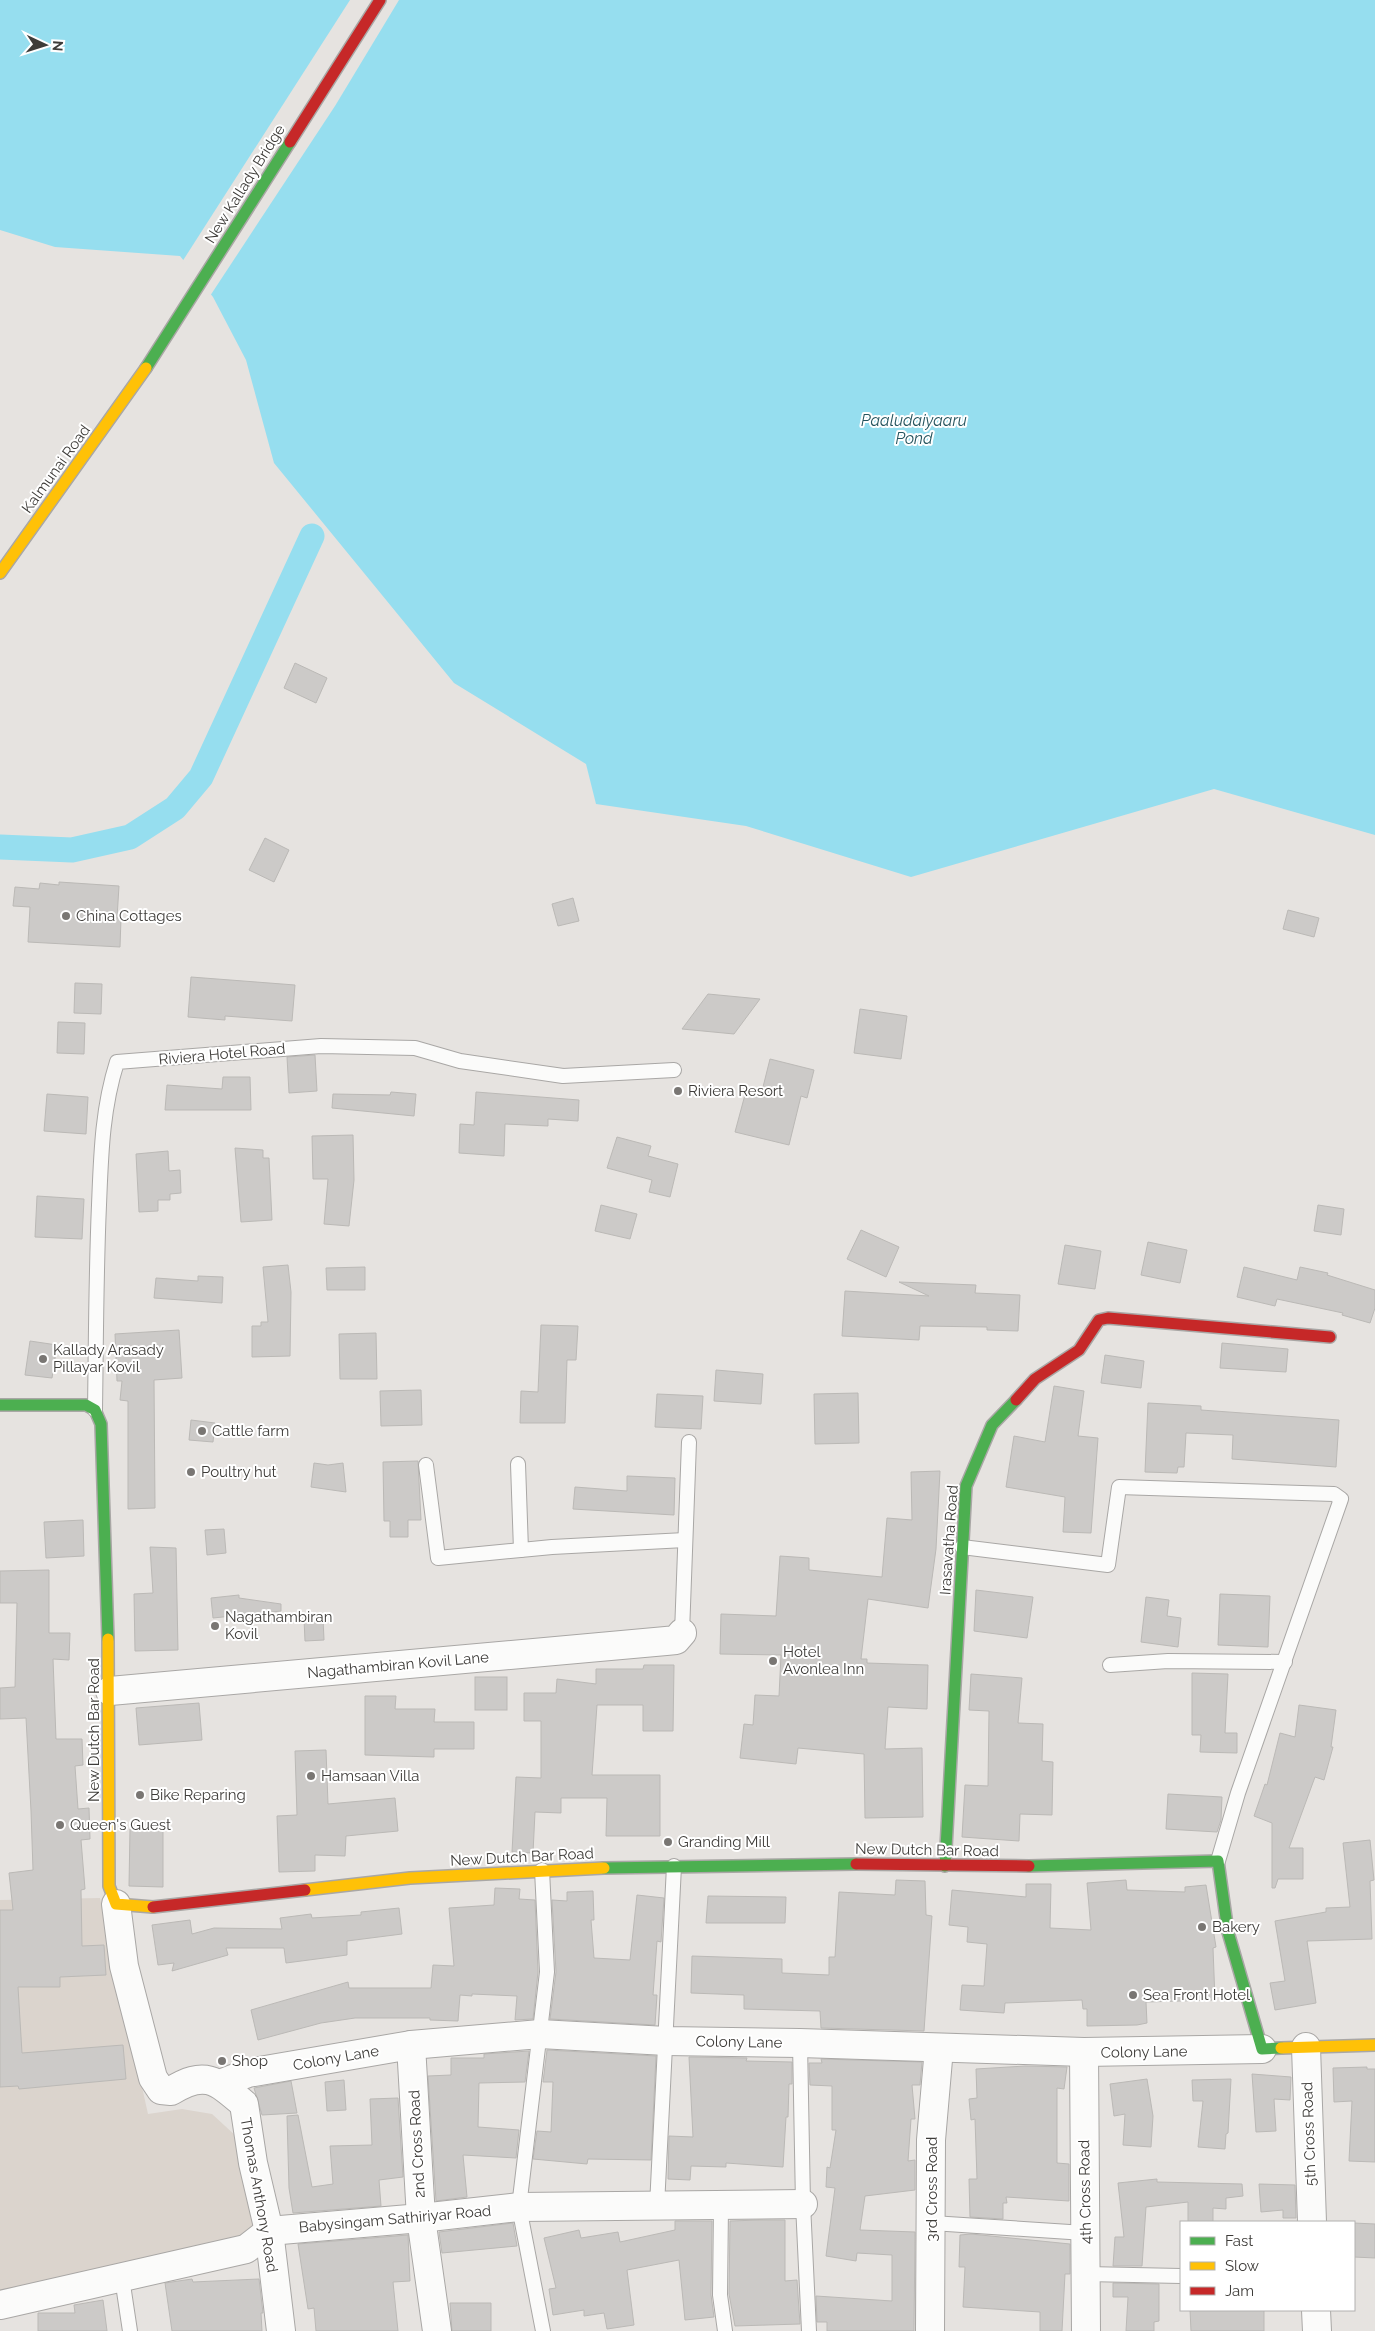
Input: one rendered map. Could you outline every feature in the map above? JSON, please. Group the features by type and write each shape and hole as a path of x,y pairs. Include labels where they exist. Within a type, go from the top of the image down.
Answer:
{"main road":[{"name":"New Kallady Bridge","path":"136,384 380,0"},
{"name":"Kalmunai Road","path":"0,572 136,384"},
{"name":"Irasavatha Road","path":"945,1866 966,1486 992,1425 1035,1379 1079,1350 1099,1320 1108,1318 1330,1337"},
{"path":"0,1405 78,1404 96,1410"},
{"name":"New Dutch Bar Road","path":"96,1410 101,1424 102,1439 110,1691 108,1886 116,1904 146,1908 410,1878 542,1870 807,1863 1067,1867 1218,1861"},
{"path":"1218,1861 1228,1932 1262,2049 1375,2045"}],"street":[{"name":"Nagathambiran Kovil Lane","path":"110,1691 676,1640 682,1633"},
{"path":"116,1904 124,1966 153,2078 161,2090 171,2091 188,2081 202,2079 220,2084"},
{"name":"Colony Lane","path":"220,2084 248,2073 411,2045 540,2034 666,2041 800,2043 1084,2052 1262,2049"},
{"name":"2nd Cross Road","path":"411,2045 421,2218 436,2331"},
{"name":"5th Cross Road","path":"1306,2046 1312,2221"},
{"name":"3rd Cross Road","path":"930,2331 931,2140 939,2048"},
{"name":"4th Cross Road","path":"1084,2052 1086,2331"},
{"name":"Thomas Anthony Road","path":"220,2084 244,2104 253,2163 269,2231 281,2331"},
{"name":"Babysingam Sathiriyar Road","path":"269,2231 421,2218 519,2207 803,2204"},
{"path":"0,2304 246,2249 269,2231"},
{"path":"1316,2311 1317,2331"}],"lane":[{"name":"Riviera Hotel Road","path":"96,1410 96,1269 102,1132 108,1092 118,1062 321,1046 415,1048 460,1061 563,1076 674,1070"},
{"path":"682,1633 689,1442"},
{"path":"518,1464 521,1550"},
{"path":"426,1465 438,1558 521,1550 685,1540"},
{"path":"962,1547 1108,1565 1119,1486 1334,1494 1341,1499 1238,1793 1218,1861"},
{"path":"1110,1665 1168,1662 1285,1662"},
{"path":"657,2206 674,1866"},
{"path":"542,1870 547,1972 519,2207 543,2331"},
{"path":"800,2043 803,2204 809,2331"},
{"path":"721,2206 720,2295 724,2331"},
{"path":"932,2223 1085,2233"},
{"path":"1086,2274 1180,2276"},
{"path":"122,2278 130,2331"}],"shaded area":[{"path":"100,1898 148,2114 182,2109 212,2114 237,2137 255,2235 0,2291 0,1900"}],"water":[{"name":"Paaludaiyaaru Pond","path":"0,0 1375,0 1375,835 1214,789 911,877 746,826 596,804 586,764 454,683 274,463 246,360 213,297 180,256 55,247 0,230"}],"pier":[{"path":"350,0 399,0 335,106 210,296 182,262"}],"building":[{"path":"295,663 327,678 316,703 284,688"},
{"path":"265,838 289,850 274,882 249,870"},
{"path":"59,882 119,886 117,918 121,918 120,947 28,942 30,907 13,906 15,887 39,889 40,883 59,885"},
{"path":"573,898 579,921 558,926 552,904"},
{"path":"1288,910 1319,918 1314,937 1283,929"},
{"path":"191,977 295,985 292,1021 225,1016 225,1020 188,1017"},
{"path":"75,983 102,984 101,1014 74,1013"},
{"path":"708,994 760,999 734,1034 682,1029"},
{"path":"860,1009 907,1016 901,1059 854,1053"},
{"path":"58,1022 85,1023 84,1054 57,1053"},
{"path":"315,1055 317,1091 289,1093 287,1057"},
{"path":"770,1059 814,1070 807,1098 801,1096 789,1145 735,1132 746,1091 761,1095"},
{"path":"223,1077 250,1077 251,1110 165,1110 167,1085 222,1089"},
{"path":"391,1092 416,1094 414,1116 332,1108 333,1094 390,1095"},
{"path":"476,1092 579,1100 578,1121 548,1119 548,1126 505,1124 504,1156 459,1153 460,1124 474,1125"},
{"path":"47,1094 88,1097 86,1134 44,1131"},
{"path":"353,1135 354,1180 349,1226 324,1224 328,1179 313,1179 312,1136"},
{"path":"617,1137 651,1146 648,1156 678,1164 670,1197 649,1192 652,1180 607,1168"},
{"path":"235,1148 263,1150 263,1158 269,1158 272,1220 241,1222"},
{"path":"168,1151 169,1171 180,1170 181,1193 170,1194 170,1200 158,1200 158,1211 139,1212 136,1154"},
{"path":"37,1196 84,1199 82,1239 35,1237"},
{"path":"601,1205 637,1214 630,1239 595,1231"},
{"path":"1318,1205 1344,1209 1341,1235 1314,1231"},
{"path":"861,1230 899,1247 886,1277 847,1259"},
{"path":"1148,1242 1187,1250 1180,1283 1141,1275"},
{"path":"1065,1245 1101,1251 1095,1289 1058,1284"},
{"path":"288,1265 291,1292 290,1356 252,1357 252,1326 261,1326 261,1322 268,1322 263,1267"},
{"path":"365,1267 365,1290 327,1290 326,1268"},
{"path":"1244,1267 1297,1280 1300,1267 1328,1273 1327,1275 1375,1290 1375,1308 1370,1323 1342,1315 1343,1313 1277,1299 1275,1306 1237,1297"},
{"path":"198,1276 223,1277 222,1303 154,1298 156,1278 198,1281"},
{"path":"899,1282 976,1285 975,1293 1020,1295 1018,1331 987,1330 987,1327 920,1326 919,1340 842,1336 845,1291 929,1296"},
{"path":"541,1325 578,1326 576,1360 567,1360 565,1423 520,1423 521,1391 538,1392"},
{"path":"179,1330 182,1378 154,1380 155,1508 128,1509 128,1401 120,1400 122,1381 117,1381 115,1334"},
{"path":"376,1333 377,1379 340,1379 339,1334"},
{"path":"30,1341 57,1345 52,1378 25,1375"},
{"path":"1222,1343 1288,1349 1286,1372 1220,1368"},
{"path":"1105,1355 1144,1361 1141,1388 1101,1383"},
{"path":"716,1370 763,1374 761,1404 714,1401"},
{"path":"1054,1386 1084,1391 1078,1436 1098,1438 1091,1533 1063,1532 1065,1497 1006,1487 1014,1436 1045,1442"},
{"path":"421,1390 422,1425 381,1426 380,1391"},
{"path":"858,1393 859,1443 815,1444 814,1394"},
{"path":"657,1394 703,1396 701,1429 655,1427"},
{"path":"1148,1403 1201,1406 1201,1410 1339,1420 1336,1467 1232,1459 1233,1435 1186,1433 1184,1467 1178,1467 1177,1473 1145,1472"},
{"name":"Cattle farm","path":"191,1420 215,1423 213,1442 189,1440"},
{"path":"418,1461 421,1520 408,1520 408,1537 390,1537 390,1521 384,1521 383,1462"},
{"path":"314,1463 328,1465 343,1463 346,1492 311,1487"},
{"path":"940,1471 936,1549 928,1608 868,1599 861,1659 867,1659 867,1663 928,1665 927,1709 888,1707 885,1749 922,1748 923,1817 865,1818 864,1754 798,1748 796,1764 740,1758 744,1724 753,1725 755,1695 779,1696 781,1655 720,1654 721,1614 776,1616 780,1556 809,1558 809,1570 882,1577 887,1518 912,1520 911,1472"},
{"path":"627,1476 675,1478 674,1515 573,1509 575,1487 627,1491"},
{"path":"83,1520 84,1556 46,1558 44,1522"},
{"path":"224,1529 226,1553 207,1555 205,1530"},
{"path":"150,1547 176,1548 178,1650 135,1651 134,1594 153,1593"},
{"path":"49,1570 49,1633 70,1633 69,1660 53,1659 56,1739 82,1739 83,1765 75,1766 78,1809 89,1808 90,1839 81,1840 85,1889 81,1890 82,1946 104,1945 106,1975 60,1977 60,1987 18,1987 22,2053 123,2045 126,2079 19,2089 18,2086 0,2087 0,1910 13,1910 9,1873 33,1870 31,1811 26,1718 0,1719 0,1688 15,1687 17,1603 0,1603 0,1571"},
{"path":"976,1590 1033,1597 1027,1638 974,1631"},
{"path":"1220,1594 1270,1596 1268,1647 1218,1645"},
{"path":"239,1595 239,1598 281,1604 281,1611 213,1618 211,1598"},
{"path":"1146,1597 1169,1600 1167,1616 1181,1618 1178,1647 1141,1642"},
{"path":"323,1618 324,1640 305,1641 304,1619"},
{"path":"644,1665 674,1665 673,1731 643,1731 643,1705 597,1705 592,1775 660,1775 660,1836 606,1836 607,1798 561,1798 561,1813 535,1812 533,1853 512,1852 516,1777 541,1778 541,1721 524,1721 524,1693 556,1693 557,1679 596,1684 596,1669 643,1669"},
{"path":"1192,1673 1228,1674 1225,1733 1237,1733 1237,1753 1200,1752 1201,1735 1192,1735"},
{"path":"971,1674 1022,1678 1018,1723 1043,1724 1042,1761 1053,1762 1052,1815 1020,1814 1019,1841 962,1837 965,1785 988,1786 989,1711 969,1710"},
{"path":"475,1677 507,1677 507,1710 475,1710"},
{"path":"365,1696 396,1696 395,1709 435,1709 434,1722 474,1722 474,1749 434,1749 434,1757 365,1755"},
{"path":"199,1703 202,1740 139,1745 136,1708"},
{"path":"1299,1705 1336,1710 1331,1747 1333,1747 1324,1780 1315,1777 1289,1848 1303,1848 1303,1879 1278,1879 1275,1888 1272,1888 1272,1823 1254,1816 1265,1784 1267,1785 1280,1733 1295,1737"},
{"path":"326,1750 328,1804 395,1798 398,1831 346,1836 345,1856 315,1855 315,1871 279,1872 277,1816 297,1815 295,1751"},
{"path":"1168,1794 1222,1797 1221,1820 1217,1832 1166,1829"},
{"path":"130,1829 163,1829 163,1887 129,1886"},
{"path":"1370,1840 1374,1880 1370,1881 1372,1939 1307,1941 1316,2003 1275,2010 1270,1983 1285,1981 1275,1921 1326,1912 1326,1908 1350,1907 1343,1843"},
{"path":"896,1880 925,1881 926,1915 932,1916 924,2031 821,2028 820,2011 744,2009 744,1995 691,1993 692,1956 782,1959 782,1973 829,1975 829,1957 835,1957 839,1892 895,1895"},
{"path":"1126,1880 1127,1890 1185,1892 1185,1887 1206,1885 1216,1947 1213,1948 1215,2000 1146,2002 1147,2023 1137,2025 1087,2026 1087,2009 1083,2009 1082,2000 1005,2003 1004,2013 960,2010 962,1985 984,1986 987,1944 967,1942 968,1927 949,1925 952,1890 1026,1897 1026,1884 1051,1884 1050,1928 1091,1930 1087,1883"},
{"path":"495,1888 520,1889 519,1899 535,1900 538,1972 533,2019 515,2020 517,1996 472,1994 472,1996 460,1995 458,2021 430,2020 430,2018 355,2018 321,2023 258,2040 251,2010 348,1982 349,1988 431,1988 433,1965 454,1966 449,1908 494,1905"},
{"path":"593,1891 594,1920 591,1920 594,1958 630,1960 637,1895 664,1898 661,1942 657,1941 653,1995 657,1995 655,2025 550,2019 556,1972 552,1900 567,1901 567,1892"},
{"path":"708,1896 786,1897 785,1923 706,1923"},
{"path":"399,1908 402,1934 347,1941 347,1955 286,1963 284,1948 226,1948 228,1955 172,1971 174,1963 158,1965 152,1925 190,1920 192,1934 214,1928 282,1929 280,1918 311,1914 312,1918 361,1915 361,1912"},
{"path":"547,2050 656,2056 651,2160 588,2159 587,2164 533,2159 537,2131 551,2132 553,2082 543,2082"},
{"path":"529,2051 525,2082 479,2083 478,2127 519,2130 516,2158 463,2155 467,2197 436,2201 428,2076 451,2075 451,2058 484,2058 484,2054"},
{"path":"689,2057 747,2058 746,2061 792,2062 792,2084 789,2084 783,2167 726,2163 726,2167 691,2166 690,2180 668,2179 669,2136 693,2137"},
{"path":"821,2059 922,2062 920,2085 912,2085 915,2119 911,2119 908,2161 915,2160 915,2190 865,2196 860,2230 915,2232 914,2331 827,2331 827,2322 817,2322 816,2296 892,2301 892,2255 857,2253 856,2261 826,2256 835,2188 826,2187 827,2167 830,2168 836,2130 832,2130 832,2086 810,2085 809,2063 822,2063"},
{"path":"1025,2066 1067,2067 1064,2089 1057,2088 1057,2163 1069,2164 1069,2201 1006,2197 1007,2203 1003,2203 1003,2219 970,2217 969,2179 977,2179 975,2119 971,2120 969,2099 977,2098 976,2069"},
{"path":"1367,2067 1367,2069 1375,2069 1375,2162 1349,2161 1352,2101 1334,2102 1333,2068"},
{"path":"1252,2074 1291,2077 1290,2100 1274,2099 1276,2131 1256,2132"},
{"path":"1147,2079 1153,2116 1151,2147 1123,2145 1125,2114 1114,2116 1110,2084"},
{"path":"1231,2079 1228,2133 1226,2134 1225,2149 1198,2147 1203,2101 1193,2101 1192,2080"},
{"path":"344,2080 346,2110 327,2111 325,2082"},
{"path":"291,2081 297,2113 262,2115 254,2088"},
{"path":"398,2098 403,2177 379,2180 381,2206 293,2213 289,2188 287,2116 298,2115 312,2187 333,2184 330,2146 372,2145 370,2099"},
{"path":"1157,2179 1157,2182 1242,2184 1243,2196 1226,2198 1226,2209 1213,2208 1213,2221 1188,2221 1188,2202 1146,2207 1142,2266 1113,2266 1115,2237 1124,2237 1118,2183"},
{"path":"1259,2184 1295,2185 1296,2218 1283,2218 1283,2210 1261,2212"},
{"path":"785,2220 785,2281 797,2280 800,2324 735,2326 729,2294 730,2221"},
{"path":"675,2221 712,2221 711,2295 714,2317 685,2320 679,2260 627,2270 634,2325 607,2329 604,2313 584,2316 584,2310 553,2315 549,2289 556,2288 544,2238 579,2230 581,2238 618,2232 620,2242 675,2230"},
{"path":"513,2223 517,2246 442,2253 439,2232"},
{"path":"1355,2223 1375,2224 1375,2258 1355,2257"},
{"path":"971,2234 1070,2244 1070,2274 1065,2274 1062,2331 1040,2331 1040,2312 963,2307 965,2267 959,2267 960,2235"},
{"path":"408,2235 410,2281 393,2282 398,2331 316,2331 314,2308 308,2309 298,2244"},
{"path":"192,2279 193,2282 259,2279 263,2313 261,2313 262,2331 172,2331 165,2283"},
{"path":"1113,2283 1159,2284 1159,2321 1154,2322 1154,2331 1126,2331 1128,2297 1113,2297"},
{"path":"103,2300 107,2331 38,2331 38,2313 75,2313 74,2305"},
{"path":"450,2303 491,2303 491,2331 452,2331"},
{"path":"1190,2311 1264,2311 1264,2331 1191,2331"}],"waterway":[{"path":"0,847 72,850 130,837 175,808 201,777 312,536"}],"traffic: fast":[{"path":"146,368 290,142"},
{"path":"945,1866 966,1486 992,1425 1016,1400"},
{"path":"0,1405 86,1405 95,1410 101,1424 108,1639"},
{"path":"1029,1866 1218,1861 1228,1932 1262,2049 1281,2048"},
{"path":"604,1868 856,1864"}],"traffic: slow":[{"path":"0,573 146,368"},
{"path":"108,1639 109,1886 116,1904 153,1907"},
{"path":"305,1890 410,1878 604,1868"},
{"path":"1281,2048 1375,2045"}],"traffic: jam":[{"path":"290,142 380,0"},
{"path":"1016,1400 1035,1379 1079,1350 1099,1320 1108,1318 1330,1337"},
{"path":"856,1864 1029,1866"},
{"path":"153,1907 305,1890"}],"place":[{"name":"China Cottages","path":"66,916"},
{"name":"Riviera Resort","path":"678,1091"},
{"name":"Kallady Arasady Pillayar Kovil","path":"43,1359"},
{"name":"Cattle farm","path":"202,1431"},
{"name":"Poultry hut","path":"191,1472"},
{"name":"Nagathambiran Kovil","path":"215,1626"},
{"name":"Hotel Avonlea Inn","path":"773,1661"},
{"name":"Hamsaan Villa","path":"311,1776"},
{"name":"Bike Reparing","path":"140,1795"},
{"name":"Queen's Guest","path":"60,1825"},
{"name":"Granding Mill","path":"668,1842"},
{"name":"Bakery","path":"1202,1927"},
{"name":"Sea Front Hotel","path":"1133,1995"},
{"name":"Shop","path":"222,2061"}]}
